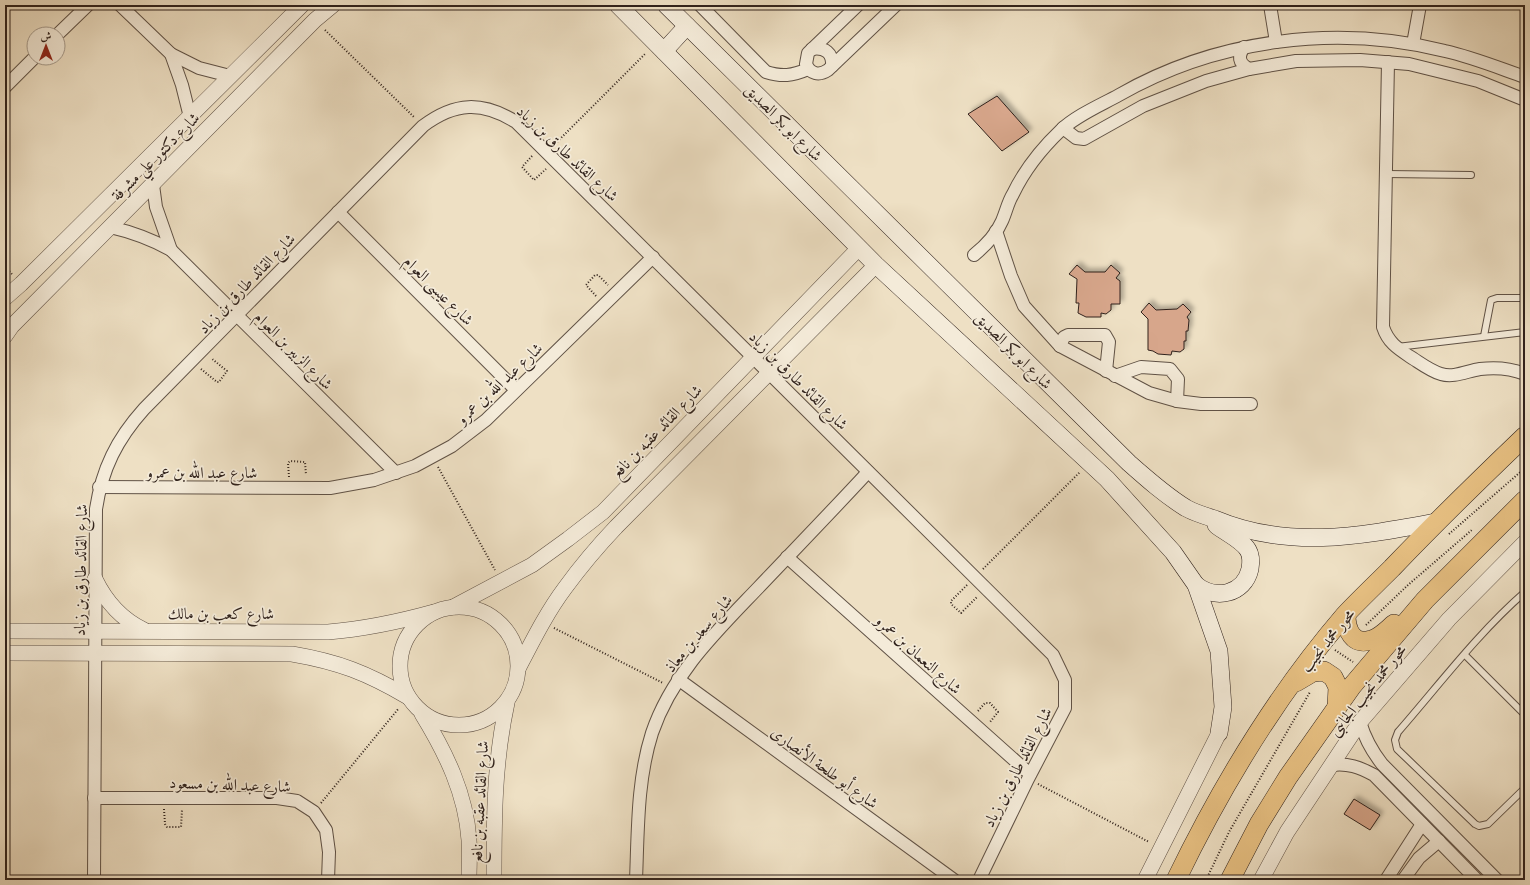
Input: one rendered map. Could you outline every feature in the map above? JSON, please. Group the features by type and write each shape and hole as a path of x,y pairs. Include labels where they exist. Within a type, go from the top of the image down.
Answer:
{"main road":[{"name":"شارع ابو بكر الصديق","path":"618,5 876,265 1107,479 1136,509 1173,552 1196,585 1219,651 1223,707 1219,733"},
{"name":"شارع ابو بكر الصديق","path":"666,5 1129,463 1160,490 1188,509 1247,530 1286,537 1319,538 1442,528"},
{"path":"660,47 687,26"},
{"name":"محور محمد نجيب","path":"1176,880 1218,798 1268,719 1292,685 1346,615 1442,528 1525,436"},
{"path":"1230,880 1260,824 1288,777 1337,707 1425,600 1525,500"},
{"path":"1196,585 1210,593 1217,594 1231,592 1243,583 1249,571 1250,564 1248,550 1242,543 1204,515"},
{"path":"1346,615 1346,625 1349,633 1356,639 1364,642 1372,640 1425,600"},
{"path":"1292,685 1313,672 1324,671 1333,677 1338,687 1337,707"}],"street":[{"path":"66,26 88,5"},
{"path":"120,5 171,54 199,68 230,76"},
{"name":"شارع دكتور علي مشرفة","path":"5,298 302,5"},
{"name":"شارع دكتور علي مشرفة","path":"5,336 12,326 315,20 334,5"},
{"path":"700,5 766,72 780,76 793,75 808,69 818,74 823,73 896,5"},
{"path":"808,69 806,58 812,49 858,5"},
{"path":"1270,5 1276,42"},
{"path":"1413,44 1420,5"},
{"path":"974,255 988,244 996,231 1025,172 1041,150 1063,128 1141,82 1192,61 1250,46 1276,42 1334,38 1373,39 1413,44 1442,50 1525,77"},
{"path":"1250,46 1260,49 1263,55 1262,62 1254,68 1243,66 1240,60 1240,53 1250,46"},
{"path":"812,49 825,50 830,54 832,66"},
{"path":"1435,70 1444,68 1448,63 1449,57 1442,50"},
{"path":"1435,70 1428,63 1428,57 1432,52 1442,50"},
{"path":"171,54 182,85 190,117"},
{"path":"1063,128 1076,138 1084,139 1143,106 1206,81 1254,68 1296,61 1360,60 1409,64 1478,81 1525,100"},
{"path":"1388,62 1383,327 1390,342 1396,347 1434,371 1442,374 1451,376 1498,368 1512,369 1525,374"},
{"path":"5,87 26,66"},
{"name":"شارع القائد طارق بن زياد","path":"94,880 96,509 100,487 110,459 121,437 132,423 423,126 436,115 452,109 469,106 486,108 502,113 516,122 1053,655 1065,680 1065,708 1029,777 979,880"},
{"path":"162,144 178,159"},
{"name":"شارع الزبير بن العوام","path":"153,185 160,222 171,250"},
{"name":"شارع عيسى العوام","path":"338,212 516,390"},
{"name":"شارع الزبير بن العوام","path":"110,227 138,235 171,250 396,473"},
{"path":"996,231 1011,276 1024,306 1060,346 1149,393 1177,401 1201,404 1251,404"},
{"name":"شارع القائد عقبه بن نافع","path":"453,607 532,565 568,540 603,512 859,248"},
{"name":"شارع عبد الله بن عمرو","path":"100,487 330,488 352,485 396,473 433,457 469,434 486,420 653,257"},
{"path":"519,667 543,622 565,588 594,552 769,372 876,265"},
{"path":"1060,346 1064,337 1068,335 1105,335 1109,342 1111,374"},
{"path":"1111,374 1141,367 1170,369 1178,379 1177,401"},
{"name":"شارع سعد بن معاذ","path":"636,880 641,781 646,757 661,710 675,683 704,646 868,472"},
{"name":"محور محمد نجيب الجانبى","path":"1261,880 1287,832 1360,722 1449,619 1525,542"},
{"name":"شارع النعمان بن عمرو","path":"788,557 1029,777"},
{"path":"95,579 112,607 128,621 147,631"},
{"path":"453,607 473,608 492,616 506,630 516,647 519,667 516,686 507,703 492,716 475,724 456,726 437,722 420,712 408,697 400,679 400,659 405,640 417,624 434,612 453,607"},
{"name":"شارع كعب بن مالك","path":"5,631 95,630 328,632 364,629 399,622 434,612"},
{"path":"5,653 95,652 292,654 322,659 352,668 381,681 408,697"},
{"name":"شارع أبو طلحة الأنصارى","path":"675,683 954,880"},
{"name":"شارع القائد عقبه بن نافع","path":"494,880 496,770 500,736 507,703"},
{"name":"شارع القائد عقبه بن نافع","path":"420,712 438,740 453,772 464,806 469,840 469,880"},
{"path":"1360,722 1372,751 1382,764 1497,880"},
{"path":"1145,880 1219,733"},
{"path":"1332,765 1344,763 1360,767 1374,775 1477,880"},
{"name":"شارع عبد الله بن مسعود","path":"94,798 277,798 297,801 314,812 326,830 328,880"},
{"path":"1386,880 1422,824"},
{"path":"1403,880 1419,858 1439,841"}],"lane":[{"path":"1386,174 1471,175"},
{"path":"1484,336 1491,300 1497,298 1525,298"},
{"path":"1396,347 1525,332"},
{"path":"1524,790 1488,824 1475,824 1397,749 1395,740 1398,732 1465,654 1510,605 1525,592"},
{"path":"1465,654 1525,715"}],"path":[{"path":"315,20 423,126"},
{"path":"548,153 536,180 530,176 522,166 548,153 660,47"},
{"path":"605,304 586,285 595,275 598,275 616,293"},
{"path":"192,361 217,382 220,382 227,371 202,351"},
{"path":"433,457 502,582"},
{"path":"290,488 288,463 303,461 305,462 307,488"},
{"path":"985,589 961,613 951,604 951,601 1089,462"},
{"path":"1442,528 1525,468"},
{"path":"1363,628 1408,585 1473,528"},
{"path":"543,622 675,683"},
{"path":"1206,880 1229,832 1312,689"},
{"path":"314,812 408,697"},
{"path":"969,721 988,702 997,710 997,715 981,732"},
{"path":"1029,777 1160,848"},
{"path":"1250,795 1254,798"},
{"path":"164,798 165,826 178,827 182,824 183,798"}],"building":[{"path":"997,96 1029,132 1002,151 968,114"},
{"path":"1077,265 1085,272 1105,272 1111,265 1120,273 1116,278 1120,281 1120,304 1111,304 1111,310 1106,314 1101,313 1101,317 1086,317 1078,313 1079,303 1076,303 1077,279 1069,274"},
{"path":"1149,303 1156,310 1177,309 1183,304 1191,312 1187,317 1189,320 1188,331 1186,331 1184,349 1180,352 1172,351 1171,355 1158,354 1148,350 1148,319 1141,312"},
{"path":"1354,799 1380,815 1370,830 1344,814"}]}
